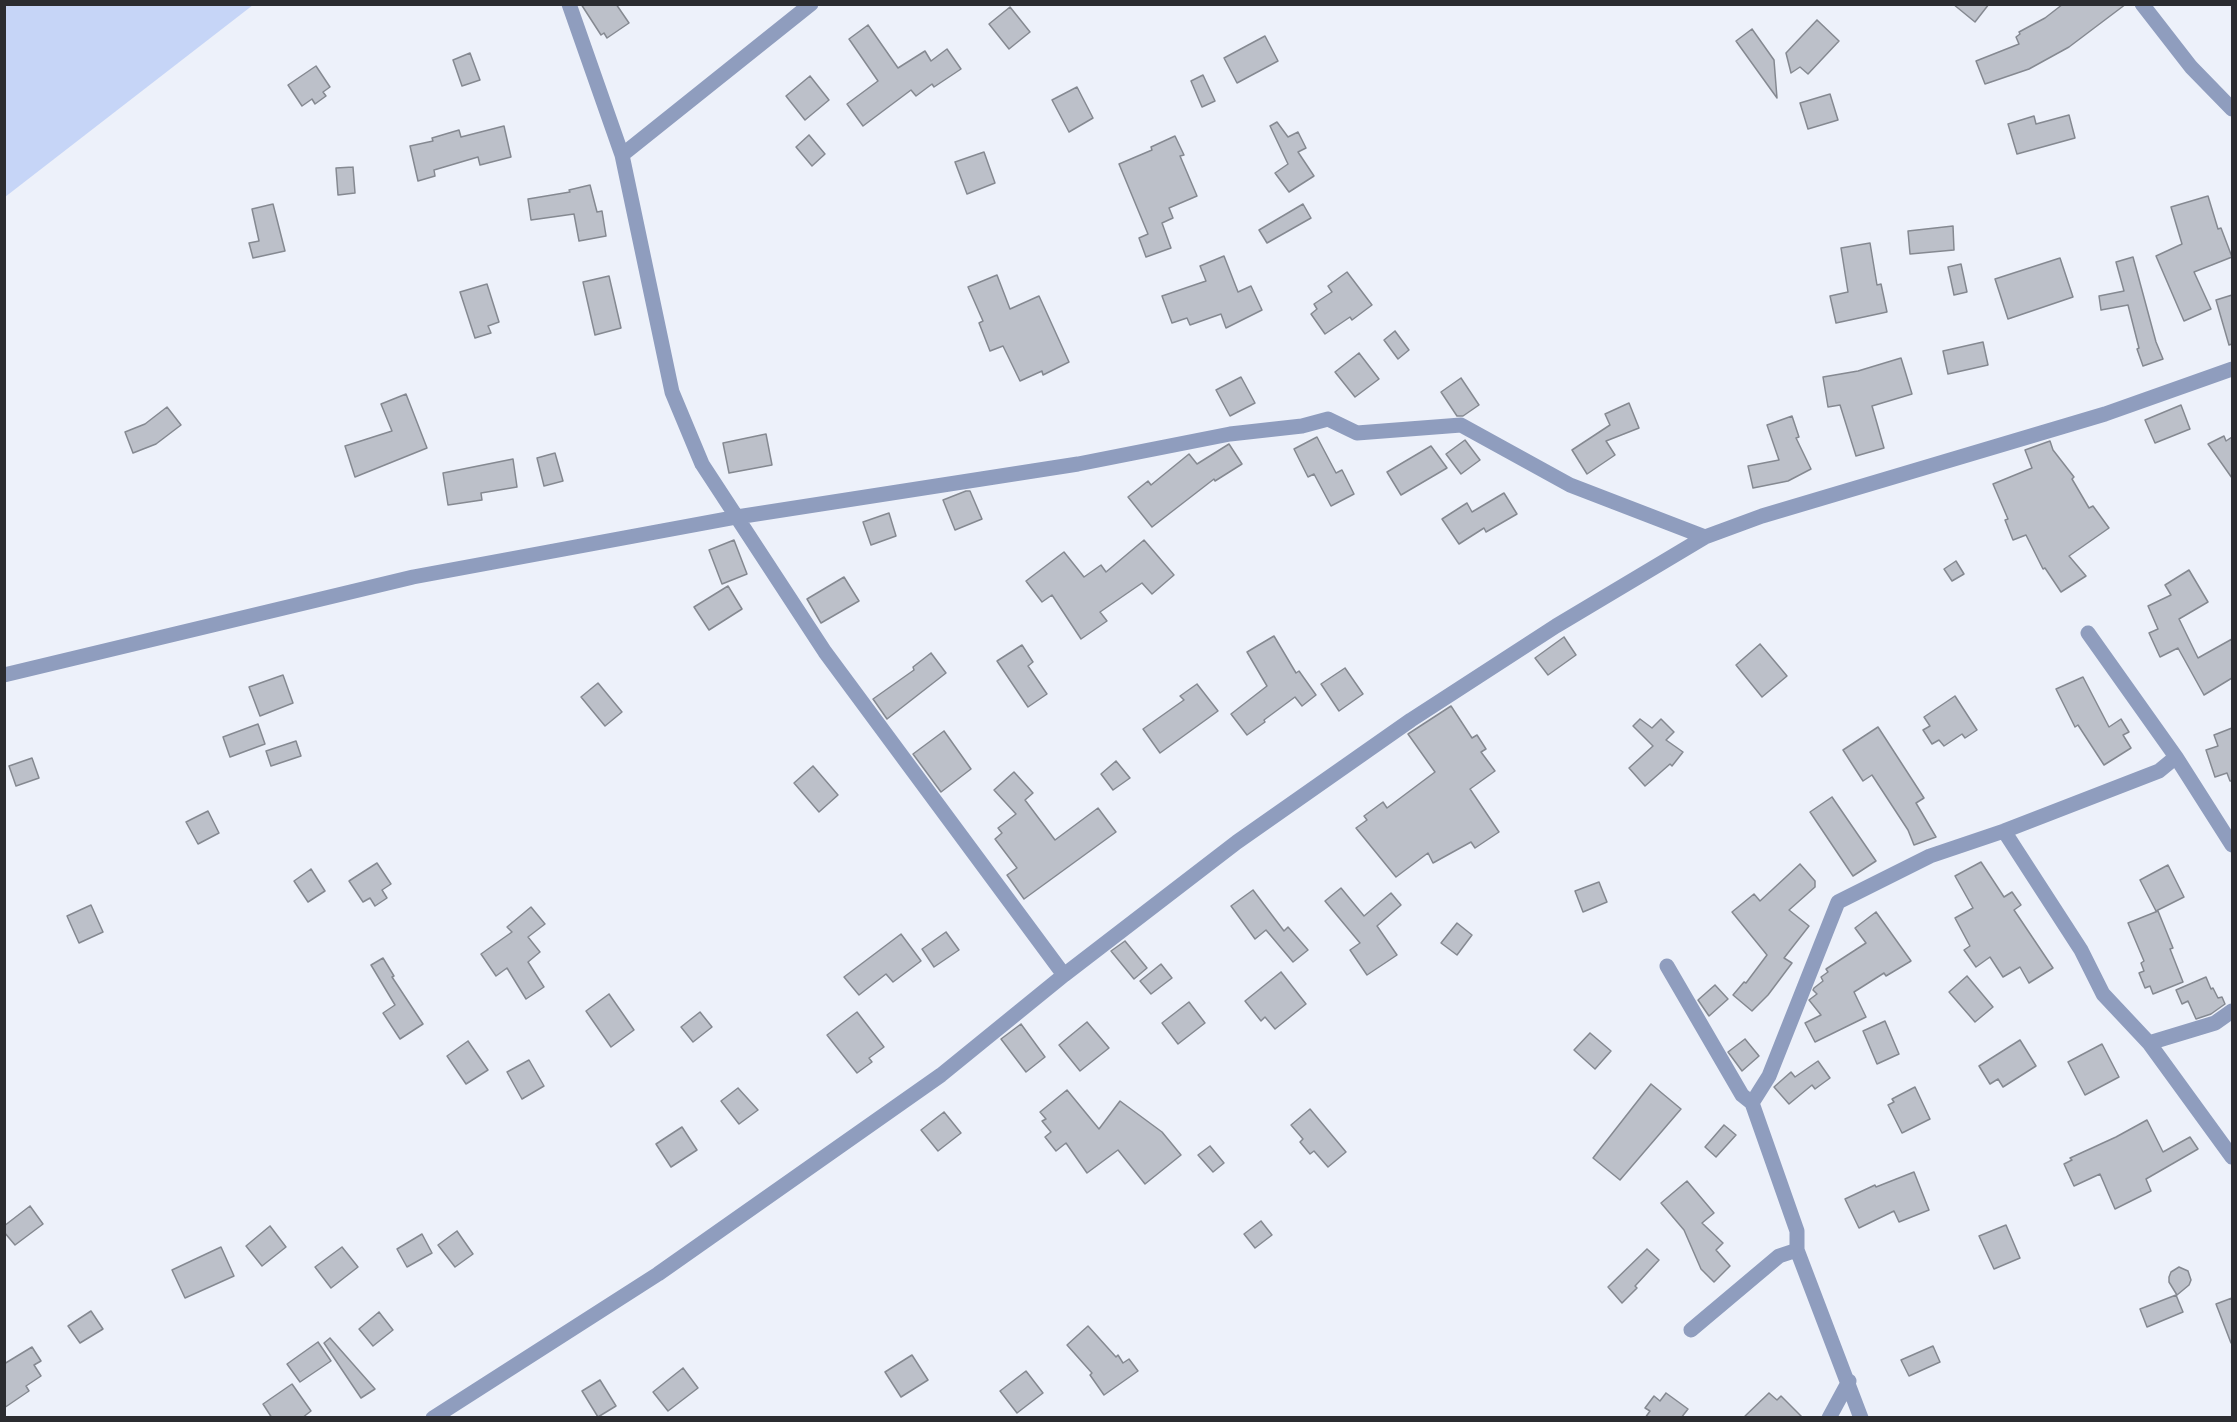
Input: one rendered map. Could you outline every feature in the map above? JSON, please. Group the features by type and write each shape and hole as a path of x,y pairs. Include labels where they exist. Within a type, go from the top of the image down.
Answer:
{"street":[{"path":"569,4 622,155 672,392 702,464 825,652 1064,975"},
{"path":"622,155 811,4"},
{"path":"2142,4 2191,68 2232,109"},
{"path":"433,1418 658,1274 941,1075 1064,975 1237,842 1410,720 1556,626 1705,537 1762,516 2106,414 2232,369"},
{"path":"4,675 413,577 737,517 1078,464 1230,434 1302,426 1328,419 1357,433 1461,425 1570,485 1705,537"},
{"path":"2088,633 2176,757 2232,845"},
{"path":"1752,1103 1768,1076 1838,902 1930,855 2004,831 2158,771 2176,757"},
{"path":"2004,831 2081,950 2103,994 2149,1042 2232,1157"},
{"path":"1667,966 1742,1095 1752,1103 1797,1232 1797,1250 1849,1381 1861,1418"},
{"path":"2149,1042 2215,1023 2232,1011"},
{"path":"1691,1330 1779,1256 1797,1250"},
{"path":"1829,1418 1849,1381"}],"shaded area":[{"path":"5,4 253,4 253,5 5,197"}],"building":[{"path":"581,4 616,4 629,23 607,38 604,33 601,35"},
{"path":"1953,4 1989,4 1975,22"},
{"path":"2063,4 2126,4 2069,47 2029,69 1985,84 1976,61 2019,44 2016,37 2020,34 2019,32 2045,18"},
{"path":"1010,7 1030,32 1009,49 989,24"},
{"path":"1817,20 1839,41 1808,74 1800,67 1791,73 1786,53"},
{"path":"868,25 898,68 925,51 931,61 947,49 961,69 934,87 932,84 916,96 911,90 863,126 847,104 878,81 849,39"},
{"path":"1752,29 1774,60 1777,98 1736,41"},
{"path":"1265,36 1278,61 1237,83 1224,58"},
{"path":"470,53 480,80 462,86 453,60"},
{"path":"316,66 330,87 323,92 326,96 315,104 312,99 302,106 288,85"},
{"path":"1203,75 1215,101 1202,107 1191,81"},
{"path":"810,76 829,100 805,120 786,96"},
{"path":"1077,87 1093,118 1069,132 1052,100"},
{"path":"1830,94 1838,120 1808,129 1800,103"},
{"path":"2069,115 2075,138 2017,154 2008,124 2034,116 2036,124"},
{"path":"1277,122 1288,137 1298,132 1306,148 1298,152 1314,176 1289,192 1275,173 1288,164 1270,126"},
{"path":"504,126 511,157 480,165 478,157 434,170 435,176 418,181 410,146 433,141 432,138 459,130 461,137"},
{"path":"809,135 825,154 812,166 796,147"},
{"path":"1175,136 1184,155 1180,156 1197,196 1169,208 1173,218 1162,223 1171,248 1146,257 1139,238 1148,234 1119,164 1152,150 1151,147"},
{"path":"984,152 995,183 967,194 955,162"},
{"path":"353,167 355,193 338,195 336,168"},
{"path":"590,185 597,212 602,211 606,236 579,241 574,214 531,220 528,199 570,192 569,190"},
{"path":"2208,196 2218,229 2221,228 2232,257 2194,272 2211,309 2184,321 2156,256 2182,244 2171,207"},
{"path":"273,204 285,251 253,258 249,243 259,241 252,209"},
{"path":"1303,204 1311,218 1267,243 1259,230"},
{"path":"1953,226 1954,250 1910,254 1908,231"},
{"path":"1870,243 1877,285 1881,284 1887,312 1836,323 1830,296 1848,292 1841,248"},
{"path":"1224,256 1238,292 1251,286 1262,310 1226,328 1221,314 1190,325 1187,318 1172,323 1162,296 1206,281 1200,266"},
{"path":"2133,257 2156,342 2163,359 2143,366 2128,305 2101,310 2099,296 2124,291 2116,262"},
{"path":"2060,258 2073,297 2008,319 1995,279"},
{"path":"1961,264 1967,292 1954,295 1948,267"},
{"path":"1347,272 1372,305 1352,320 1350,317 1325,334 1311,314 1317,309 1314,304 1332,292 1328,286"},
{"path":"997,275 1010,309 1039,296 1069,362 1043,375 1042,371 1020,381 1003,346 990,351 979,323 983,321 968,287"},
{"path":"609,276 621,328 595,335 583,282"},
{"path":"487,284 499,322 488,326 491,333 475,338 460,292"},
{"path":"2232,295 2232,344 2229,345 2216,300"},
{"path":"1395,331 1409,350 1398,359 1384,340"},
{"path":"1983,342 1988,365 1948,374 1943,351"},
{"path":"1359,353 1379,379 1355,397 1335,372"},
{"path":"1901,358 1912,394 1872,406 1884,448 1856,456 1840,405 1828,407 1823,377 1858,371"},
{"path":"1241,377 1255,403 1230,416 1216,390"},
{"path":"1461,378 1479,405 1463,416 1457,416 1441,392"},
{"path":"406,394 427,448 355,477 345,446 392,431 381,404"},
{"path":"1629,403 1639,428 1606,441 1615,455 1587,474 1572,450 1610,425 1605,414"},
{"path":"2181,405 2190,429 2155,443 2145,420"},
{"path":"167,407 181,425 156,444 133,453 125,432 145,424"},
{"path":"1792,416 1799,437 1796,438 1811,469 1788,481 1753,488 1748,466 1779,460 1767,425"},
{"path":"766,434 772,465 729,473 723,443"},
{"path":"2224,436 2226,441 2232,437 2232,478 2208,444"},
{"path":"1317,437 1336,473 1342,470 1354,494 1331,506 1314,474 1308,477 1294,449"},
{"path":"1465,440 1480,460 1461,474 1446,454"},
{"path":"2050,441 2053,450 2074,477 2072,479 2089,508 2093,506 2109,528 2069,556 2086,576 2061,592 2045,568 2043,569 2026,535 2013,540 2005,520 2008,519 1993,484 2032,468 2025,450"},
{"path":"1229,444 1242,464 1215,481 1214,479 1152,527 1128,497 1148,481 1151,485 1189,454 1197,464"},
{"path":"1431,446 1447,468 1401,495 1387,472"},
{"path":"555,453 563,481 544,486 537,458"},
{"path":"513,459 517,487 481,493 482,500 448,505 443,473"},
{"path":"970,491 982,519 955,530 943,500"},
{"path":"1504,493 1517,514 1486,532 1484,528 1459,544 1442,519 1467,503 1472,512"},
{"path":"889,513 896,536 871,545 863,522"},
{"path":"734,540 747,574 722,584 709,550"},
{"path":"1144,540 1174,575 1152,594 1142,583 1100,612 1107,621 1081,639 1052,595 1042,602 1026,581 1064,552 1084,577 1101,565 1106,572"},
{"path":"1956,561 1964,574 1952,581 1944,569"},
{"path":"2189,570 2208,602 2179,619 2198,658 2232,639 2232,678 2204,695 2178,648 2160,657 2149,633 2158,629 2148,606 2171,595 2165,585"},
{"path":"844,577 859,601 821,623 807,599"},
{"path":"728,586 742,609 709,630 694,607"},
{"path":"1274,636 1296,673 1299,671 1316,695 1302,706 1295,697 1247,735 1231,714 1267,686 1247,652"},
{"path":"1564,637 1576,655 1548,675 1535,658"},
{"path":"1760,644 1787,676 1762,697 1736,665"},
{"path":"1022,645 1033,662 1028,666 1047,694 1028,707 997,661"},
{"path":"931,653 946,673 887,719 873,699 914,670 913,667"},
{"path":"1345,668 1363,694 1339,711 1321,684"},
{"path":"283,675 293,703 260,716 249,687"},
{"path":"2083,677 2109,727 2121,719 2129,732 2123,735 2131,748 2104,765 2078,725 2075,727 2056,689"},
{"path":"598,683 622,712 605,726 581,697"},
{"path":"1197,684 1218,711 1160,753 1143,729 1184,700 1180,696"},
{"path":"1955,696 1977,730 1965,738 1962,734 1944,746 1939,740 1932,744 1923,730 1930,726 1924,717"},
{"path":"1451,706 1472,738 1477,735 1486,749 1481,752 1495,771 1470,789 1499,832 1475,848 1471,842 1433,863 1428,853 1396,877 1356,828 1367,820 1364,816 1383,802 1387,808 1435,772 1408,734"},
{"path":"1640,719 1652,728 1661,719 1674,732 1666,740 1683,752 1672,766 1670,764 1645,786 1629,768 1653,746 1633,726"},
{"path":"258,724 265,744 230,757 223,737"},
{"path":"1878,727 1924,798 1916,803 1936,837 1914,845 1908,830 1872,775 1863,781 1843,750"},
{"path":"2232,728 2232,781 2230,781 2227,773 2215,777 2206,750 2218,746 2214,735"},
{"path":"944,731 971,769 941,792 913,754"},
{"path":"296,741 301,756 271,766 266,751"},
{"path":"32,758 39,778 16,786 9,766"},
{"path":"1116,761 1130,778 1113,790 1101,774"},
{"path":"813,766 838,795 819,812 794,783"},
{"path":"1014,772 1033,793 1025,800 1055,840 1098,808 1116,832 1024,899 1007,875 1017,868 995,839 1002,833 998,828 1016,814 994,790"},
{"path":"1832,797 1876,861 1853,876 1810,812"},
{"path":"208,811 219,833 198,844 186,822"},
{"path":"1981,862 2004,897 2012,892 2021,905 2014,910 2053,968 2029,983 2020,967 2003,977 1990,957 1976,967 1964,950 1970,946 1955,918 1973,908 1955,876"},
{"path":"377,863 391,884 382,890 387,898 375,906 370,898 363,902 349,881"},
{"path":"1800,864 1815,881 1815,887 1789,910 1809,926 1784,958 1792,963 1768,995 1752,1011 1733,995 1744,982 1746,983 1767,955 1732,912 1754,894 1760,901"},
{"path":"2168,865 2184,897 2156,911 2140,880"},
{"path":"311,869 325,891 308,902 294,881"},
{"path":"1599,882 1607,902 1583,912 1575,891"},
{"path":"1341,888 1364,916 1391,893 1401,905 1377,926 1397,955 1367,975 1350,950 1360,943 1325,901"},
{"path":"1253,890 1284,931 1288,927 1308,950 1293,962 1266,930 1255,939 1231,906"},
{"path":"91,905 103,932 79,943 67,916"},
{"path":"531,907 545,924 528,937 540,952 528,962 544,987 526,999 507,968 496,976 481,954 512,932 507,927"},
{"path":"2158,911 2173,948 2170,949 2183,982 2153,994 2150,986 2145,988 2139,973 2144,971 2141,963 2144,961 2128,923"},
{"path":"1876,912 1911,961 1886,976 1884,973 1854,992 1866,1017 1815,1042 1805,1023 1821,1015 1809,1000 1817,994 1813,990 1823,981 1821,977 1828,972 1826,969 1866,943 1855,928"},
{"path":"1457,923 1472,935 1457,955 1441,943"},
{"path":"946,932 959,950 934,967 922,949"},
{"path":"901,934 921,961 893,982 886,974 859,995 844,977"},
{"path":"1125,941 1147,968 1134,979 1111,951"},
{"path":"383,958 394,976 392,977 423,1024 400,1039 383,1013 395,1005 371,965"},
{"path":"1161,964 1172,978 1151,994 1140,981"},
{"path":"1281,972 1306,1004 1275,1029 1265,1017 1261,1021 1245,1001"},
{"path":"1967,976 1993,1007 1975,1022 1949,992"},
{"path":"2206,977 2211,989 2213,988 2218,998 2222,997 2225,1004 2211,1014 2196,1019 2188,1001 2182,1004 2176,990"},
{"path":"1715,985 1728,999 1709,1016 1698,1000"},
{"path":"609,994 634,1030 611,1047 586,1011"},
{"path":"1189,1002 1205,1023 1178,1044 1162,1023"},
{"path":"700,1012 712,1027 693,1042 681,1027"},
{"path":"857,1012 884,1047 869,1058 872,1062 857,1073 827,1035"},
{"path":"1885,1021 1899,1054 1877,1064 1863,1031"},
{"path":"1087,1022 1109,1048 1080,1071 1059,1045"},
{"path":"1021,1024 1045,1057 1026,1072 1001,1039"},
{"path":"1590,1033 1611,1051 1595,1069 1574,1050"},
{"path":"1745,1039 1759,1056 1742,1071 1728,1052"},
{"path":"2020,1040 2036,1066 2003,1087 1998,1079 1990,1084 1979,1066"},
{"path":"468,1041 488,1070 466,1084 447,1056"},
{"path":"2102,1044 2119,1077 2085,1095 2068,1062"},
{"path":"529,1060 544,1086 522,1099 507,1072"},
{"path":"1818,1061 1830,1078 1815,1089 1812,1085 1789,1104 1774,1087 1791,1072 1795,1077"},
{"path":"1651,1084 1681,1109 1620,1180 1593,1158"},
{"path":"1915,1087 1930,1119 1902,1133 1888,1105 1894,1102 1892,1099"},
{"path":"738,1088 758,1110 739,1124 721,1101"},
{"path":"1067,1090 1099,1129 1120,1101 1162,1132 1181,1155 1145,1184 1118,1150 1087,1173 1066,1143 1056,1151 1045,1137 1051,1132 1042,1121 1046,1119 1040,1112"},
{"path":"1310,1109 1346,1152 1328,1167 1314,1151 1310,1154 1300,1142 1303,1139 1291,1125"},
{"path":"944,1112 961,1133 938,1151 921,1130"},
{"path":"2147,1120 2163,1152 2190,1137 2198,1149 2146,1179 2151,1191 2115,1209 2100,1174 2074,1186 2064,1164 2072,1160 2070,1158"},
{"path":"1724,1125 1736,1135 1716,1157 1705,1147"},
{"path":"682,1127 697,1150 671,1167 656,1144"},
{"path":"1210,1146 1224,1163 1213,1172 1198,1155"},
{"path":"1914,1172 1929,1210 1899,1222 1894,1211 1859,1228 1845,1199 1875,1185 1876,1187"},
{"path":"1687,1181 1714,1213 1702,1223 1723,1243 1716,1250 1730,1266 1714,1282 1701,1269 1684,1230 1661,1203"},
{"path":"30,1206 43,1224 15,1245 4,1232 4,1226"},
{"path":"1261,1221 1272,1235 1255,1248 1244,1234"},
{"path":"2006,1225 2020,1258 1994,1269 1979,1236"},
{"path":"270,1226 286,1247 262,1266 246,1246"},
{"path":"457,1231 473,1254 455,1267 438,1245"},
{"path":"422,1234 432,1253 407,1267 397,1249"},
{"path":"221,1247 234,1276 185,1298 172,1270"},
{"path":"342,1247 358,1267 331,1288 315,1267"},
{"path":"1647,1249 1659,1260 1622,1303 1608,1287"},
{"path":"2179,1267 2188,1271 2191,1280 2189,1285 2177,1295 2169,1282 2169,1277 2171,1272"},
{"path":"2176,1295 2183,1312 2147,1327 2140,1309"},
{"path":"2232,1298 2232,1343 2231,1343 2216,1304"},
{"path":"91,1311 103,1329 80,1343 68,1326"},
{"path":"379,1312 393,1330 373,1346 359,1329"},
{"path":"1088,1326 1116,1357 1118,1355 1123,1363 1129,1359 1138,1371 1104,1395 1090,1375 1092,1373 1067,1345"},
{"path":"330,1338 375,1389 361,1398 324,1343"},
{"path":"318,1342 331,1361 300,1382 287,1364"},
{"path":"1933,1346 1940,1362 1909,1376 1901,1360"},
{"path":"32,1347 41,1361 34,1365 41,1376 26,1386 29,1391 4,1408 4,1364"},
{"path":"912,1355 928,1380 901,1397 885,1372"},
{"path":"683,1368 698,1388 668,1411 653,1392"},
{"path":"1026,1371 1043,1393 1017,1413 1000,1391"},
{"path":"600,1380 616,1406 598,1417 582,1391"},
{"path":"292,1384 311,1411 302,1418 272,1418 263,1404"},
{"path":"1666,1393 1688,1409 1681,1418 1645,1418 1650,1411 1645,1408 1654,1396 1660,1401"},
{"path":"1769,1393 1777,1400 1781,1396 1803,1418 1743,1418"}]}
